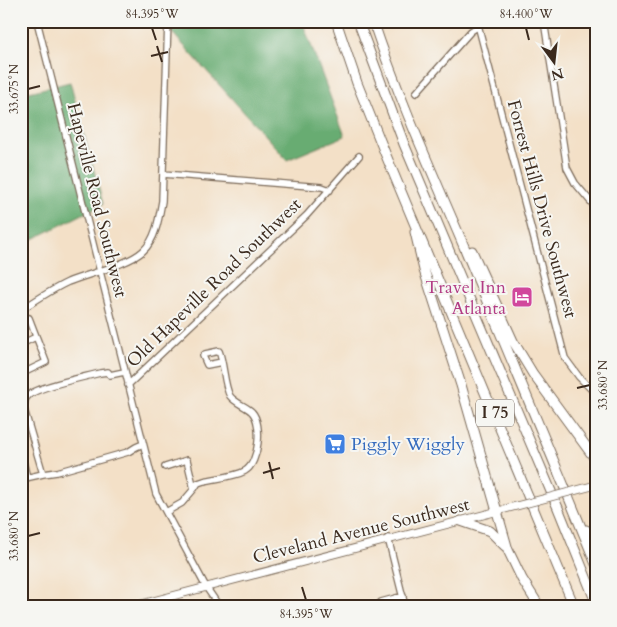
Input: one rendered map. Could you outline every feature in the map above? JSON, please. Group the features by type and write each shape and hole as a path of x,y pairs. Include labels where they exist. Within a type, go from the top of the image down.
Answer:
{"highway":[{"name":"I 75","path":"336,21 361,92 574,606"},
{"name":"I 75","path":"358,21 404,144 555,499 596,602"},
{"path":"373,21 428,164 596,564"},
{"path":"428,164 451,203 513,341 533,374 596,460"},
{"path":"414,221 417,245 424,270 500,510 508,550"},
{"path":"577,517 596,544"},
{"path":"461,521 490,531 502,541 539,606"}],"main road":[{"name":"Cleveland Avenue Southwest","path":"134,606 596,485"}],"street":[{"name":"Hapeville Road Southwest","path":"37,21 128,385"},
{"path":"21,310 55,289 135,257 149,244 156,230 160,214 168,21"},
{"path":"544,21 567,168 575,183 596,208"},
{"path":"416,93 478,24"},
{"name":"Forrest Hills Drive Southwest","path":"478,24 565,358 579,377 596,394"},
{"name":"Old Hapeville Road Southwest","path":"219,606 206,587 156,494 128,385 284,239 359,156"},
{"path":"163,174 322,187 330,190"},
{"path":"21,374 46,362 30,318"},
{"path":"21,344 36,336"},
{"path":"166,512 182,503 198,483 246,470 252,464 259,440 253,413 230,394 222,362"},
{"path":"42,474 23,401 37,390 100,373 108,372 110,375 124,372"},
{"path":"21,453 24,479 57,472 128,452 144,444"},
{"path":"165,467 187,460 194,489"},
{"path":"388,538 405,606"},
{"path":"378,606 381,602 403,596"}],"green space":[{"path":"167,21 302,21 345,136 287,160 167,27"},
{"path":"70,82 103,204 21,245 21,94"}],"place":[{"name":"Travel Inn Atlanta","path":"522,297"},
{"name":"Piggly Wiggly","path":"335,444"}]}
